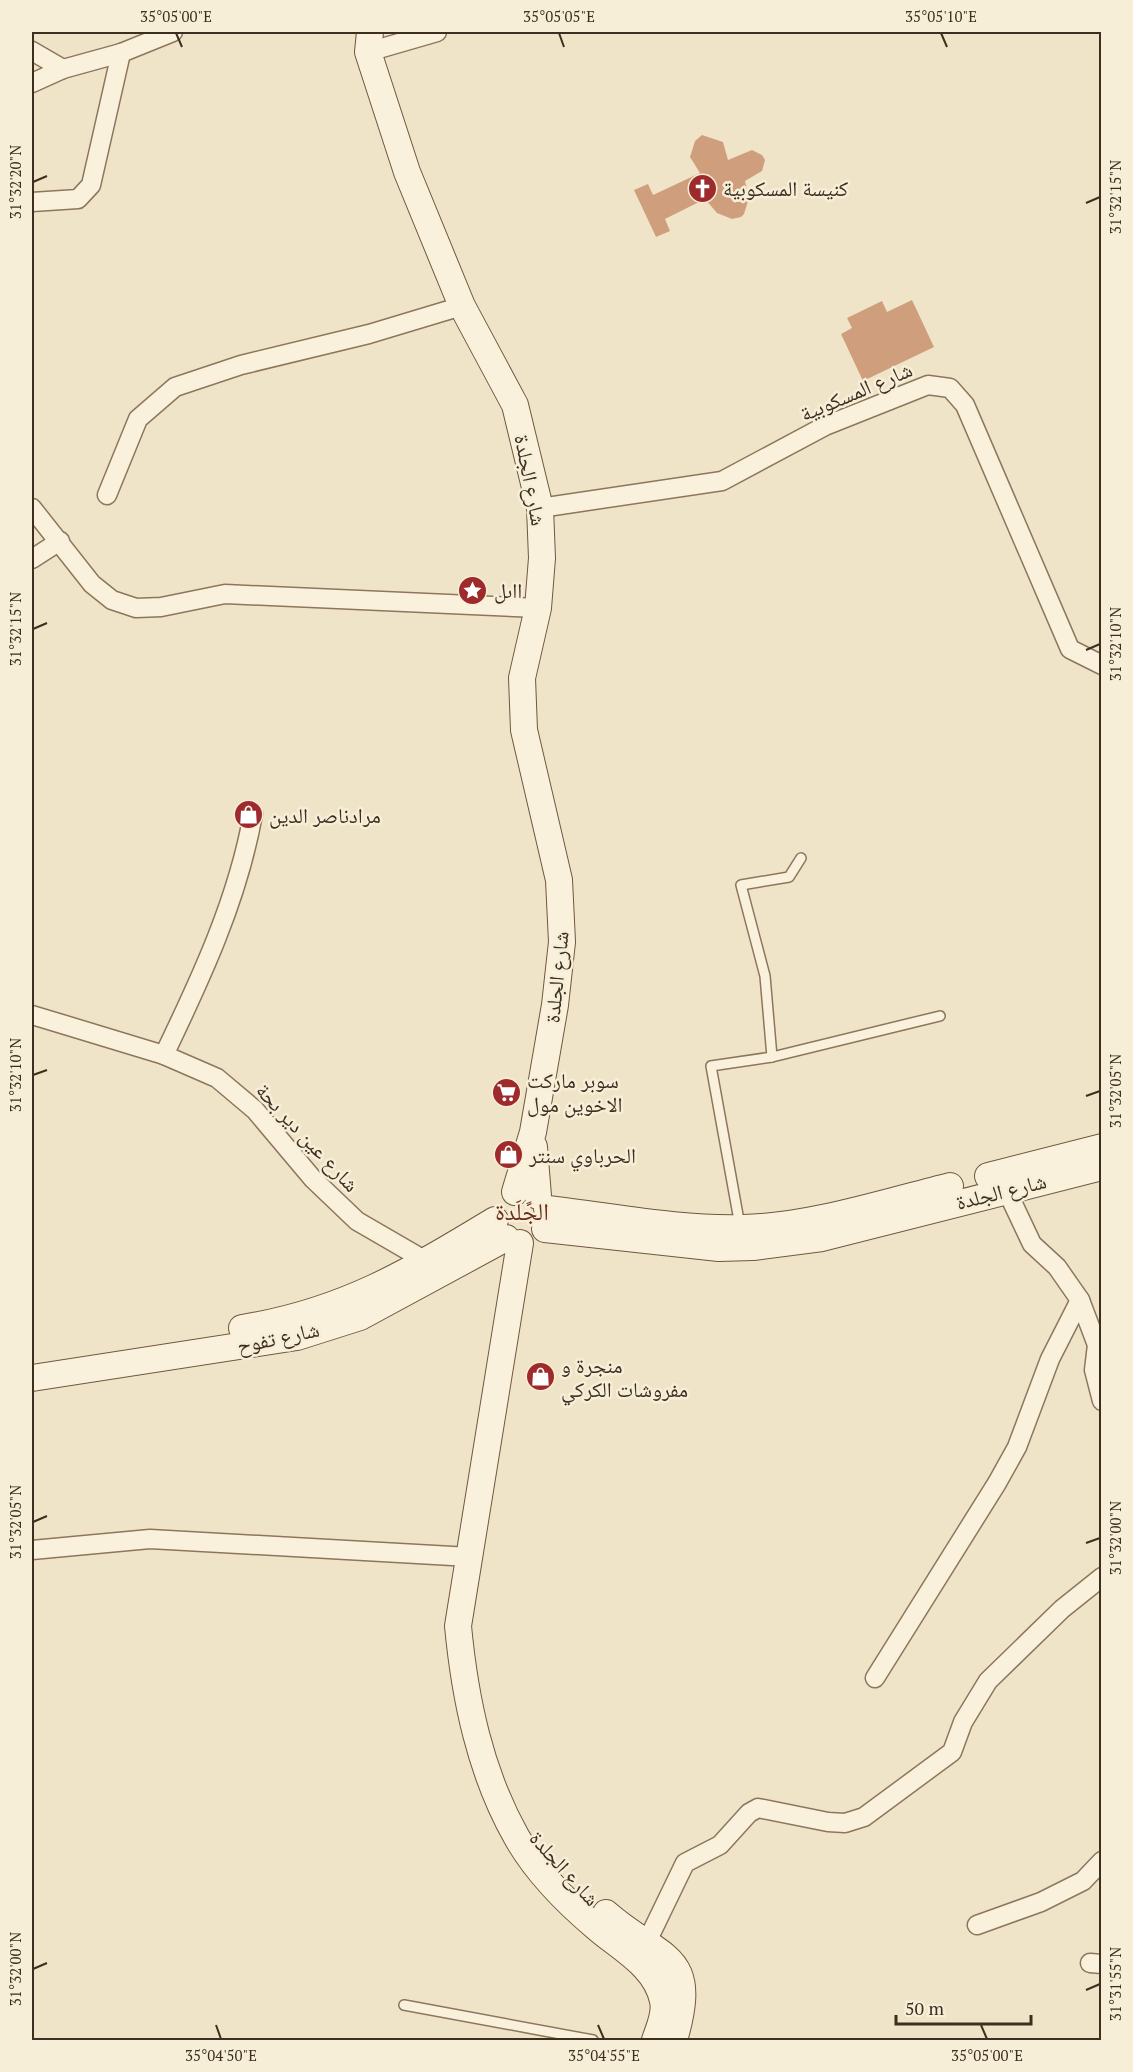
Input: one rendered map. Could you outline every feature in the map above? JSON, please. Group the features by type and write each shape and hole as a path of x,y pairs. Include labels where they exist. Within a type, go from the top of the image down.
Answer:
{"street":[{"path":"32,82 63,69 121,54 173,32"},
{"path":"369,42 437,32"},
{"name":"شارع الجلدة","path":"369,42 407,172 462,306 515,405 540,508 542,558 538,608 522,678 524,730 560,880 562,942 555,1005 533,1132 536,1206"},
{"path":"32,51 63,69"},
{"path":"32,202 78,199 91,185 121,54"},
{"path":"107,495 138,419 175,387 242,365 369,334 462,306"},
{"name":"شارع المسكوبية","path":"540,508 722,482 825,426 923,386 945,386 959,395 965,405 1070,649 1101,665"},
{"path":"32,508 101,593 124,605 136,608 161,607 225,594 538,608"},
{"path":"32,559 60,541"},
{"path":"164,1055 208,964 247,847 253,814"},
{"name":"شارع عين دير بحة","path":"32,1015 164,1055 217,1078 255,1110 313,1179 357,1221 431,1269"},
{"name":"شارع الجلدة","path":"536,1206 719,1248 753,1247 822,1238 1101,1147"},
{"name":"شارع الجلدة","path":"536,1206 689,1225 740,1228 795,1223 999,1182 1101,1167"},
{"path":"999,1182 1032,1244 1057,1267 1080,1300 1097,1345 1094,1370 1101,1401"},
{"path":"32,1362 261,1325 308,1315 431,1269 507,1234 535,1240 536,1206 500,1201 507,1234"},
{"name":"شارع الجلدة","path":"507,1234 470,1557 476,1677 493,1752 511,1798 540,1846 576,1887 625,1929 642,1951 663,2000 664,2014 655,2040"},
{"name":"شارع تفوح","path":"32,1378 297,1337 360,1317 431,1269"},
{"path":"875,1678 997,1483 1017,1447 1050,1359 1080,1300"},
{"path":"32,1550 150,1539 470,1557"},
{"path":"642,1951 664,1902 686,1863 720,1845 749,1813 758,1808 845,1823 864,1817 952,1752 963,1722 988,1681 1062,1609 1101,1577"},
{"path":"977,1925 1041,1902 1083,1881 1101,1861"},
{"name":"شارع الجلدة","path":"642,1951 664,1952 681,1979 685,1996 674,2040"}],"lane":[{"path":"772,1057 765,976 741,885 789,877 801,858"},
{"path":"740,1228 711,1066 772,1057 940,1016"},
{"path":"404,2004 593,2040"}],"building":[{"name":"كنيسة المسكوبية","path":"702,135 723,142 728,160 752,150 762,155 765,160 762,171 745,181 749,198 744,214 732,219 717,213 705,199 665,219 670,231 656,237 634,190 648,184 653,195 700,173 690,157 695,141"},
{"path":"912,300 934,347 863,381 841,334 852,328 847,318 882,301 887,312"}],"place":[{"name":"كنيسة المسكوبية","path":"702,188"},
{"name":"ااىل","path":"473,590"},
{"name":"مرادناصر الدين","path":"248,815"},
{"name":"سوبر ماركت الاخوين مول","path":"506,1092"},
{"name":"الحرباوي سنتر","path":"508,1155"},
{"name":"منجرة و مفروشات الكركي","path":"540,1377"}],"district":[{"name":"الجًلَدة","path":"522,1211"}]}
